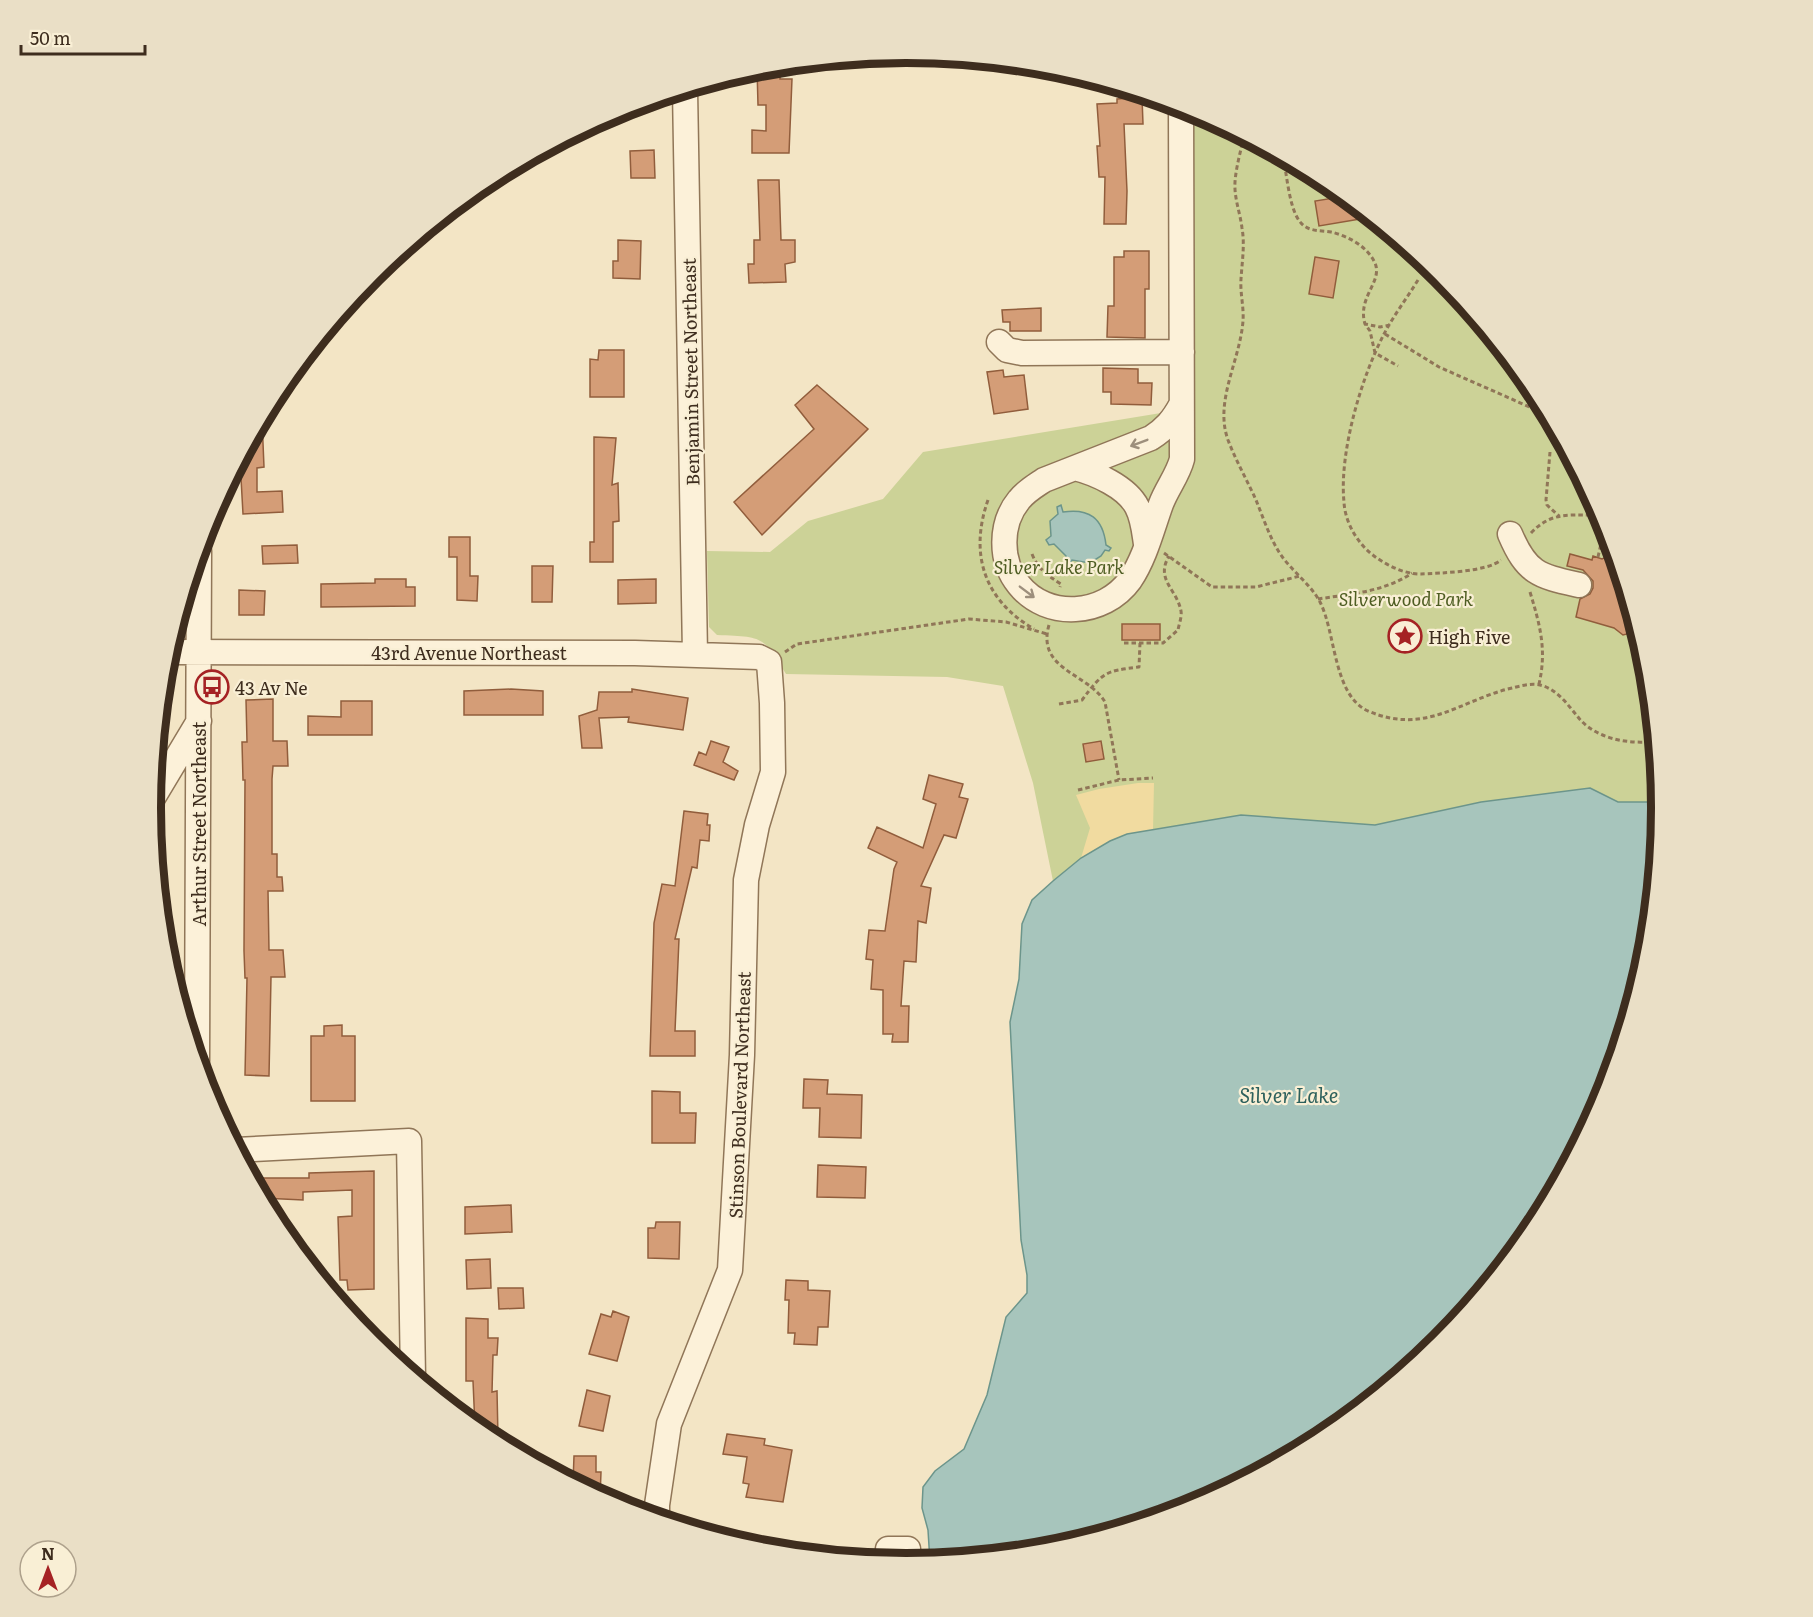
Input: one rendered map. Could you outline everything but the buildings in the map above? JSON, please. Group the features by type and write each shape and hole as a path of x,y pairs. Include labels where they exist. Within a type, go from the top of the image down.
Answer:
{"street":[{"name":"Benjamin Street Northeast","path":"685,97 695,654"},
{"path":"1181,116 1182,459 1180,468 1163,499 1130,580 1117,594 1104,603 1086,609 1070,610 1055,608 1031,596 1019,585 1009,569 1005,552 1008,518 1018,501 1044,480 1151,438 1164,429 1174,418 1181,405"},
{"path":"999,342 1007,350 1022,352 1182,352"},
{"path":"1075,468 1093,472 1107,479 1137,505 1146,544"},
{"path":"1513,541 1526,563 1535,572 1544,577 1579,585"},
{"name":"Arthur Street Northeast","path":"197,1036 199,575"},
{"name":"43rd Avenue Northeast","path":"178,652 635,652 759,657 769,662"},
{"name":"Stinson Boulevard Northeast","path":"657,1510 669,1424 730,1270 742,1055 746,880 757,825 773,772 769,662"},
{"path":"162,782 199,720"},
{"path":"244,1150 409,1141 413,1367"},
{"path":"888,1553 888,1549 908,1549"}],"path":[{"path":"1243,143 1235,181 1236,203 1243,229 1244,254 1241,281 1243,319 1240,343 1227,390 1223,417 1228,439 1279,551 1318,598 1346,691 1366,710 1394,718 1422,719 1443,714 1500,691 1539,684 1568,702 1580,720 1596,731 1616,739 1649,742"},
{"path":"1285,167 1294,212 1301,222 1309,229 1333,233 1354,241 1368,252 1376,265 1376,279 1365,299 1362,313 1370,331 1375,353 1398,366"},
{"path":"1418,280 1384,333 1375,353 1362,387 1346,457 1344,504 1349,524 1366,550 1382,562 1412,573 1433,573 1489,566 1496,564 1513,541 1546,520 1559,516 1591,515"},
{"path":"1365,324 1380,327 1390,325"},
{"path":"1384,333 1439,367 1536,410"},
{"path":"1550,452 1546,500 1547,505 1559,516"},
{"path":"1598,558 1602,542"},
{"path":"1146,544 1169,556 1212,587 1256,587 1300,576"},
{"path":"1032,554 1037,566 1061,584 1047,634 1048,646 1052,656 1061,667 1092,686 1105,702 1119,780"},
{"path":"1124,644 1163,643 1179,630 1181,612 1165,578 1164,566 1169,556"},
{"path":"1318,598 1370,591 1397,583 1412,573"},
{"path":"1529,586 1541,629 1544,664 1539,684"},
{"path":"769,662 797,644 969,619 1006,622 1047,634"},
{"path":"1059,704 1082,700 1102,675 1115,670 1139,667 1140,643"},
{"path":"1078,790 1119,780 1152,778"}],"green space":[{"name":"Silverwood Park","path":"1190,119 1279,163 1321,189 1398,248 1434,281 1467,317 1526,394 1575,479 1595,523 1627,616 1646,711 1652,802 1618,802 1590,788 1481,802 1375,825 1241,815 1127,834 1098,849 1053,881 1033,783 1003,686 947,677 786,674 772,652 760,641 744,636 717,635 709,627 707,551 770,552 808,521 883,499 923,452 1191,410"}],"sand":[{"path":"1138,783 1154,783 1153,830 1115,840 1081,858 1090,828 1076,795"}],"water":[{"path":"1061,505 1063,512 1080,512 1093,517 1102,528 1106,545 1111,548 1109,551 1105,550 1101,556 1090,563 1072,560 1070,565 1065,565 1066,556 1054,544 1049,545 1046,540 1051,536 1050,521 1058,514 1057,507"},
{"name":"Silver Lake","path":"1590,788 1618,802 1652,802 1652,808 1646,906 1638,954 1627,1001 1612,1048 1575,1138 1526,1223 1498,1262 1434,1336 1398,1369 1321,1428 1236,1477 1192,1497 1099,1529 1004,1548 929,1553 928,1530 922,1508 923,1487 935,1471 964,1449 987,1395 1006,1317 1027,1293 1027,1275 1021,1240 1010,1022 1019,979 1022,924 1032,900 1081,858 1127,834 1241,815 1375,825 1481,802"}],"place":[{"name":"High Five","path":"1405,636"},
{"name":"43 Av Ne","path":"212,687"}],"park label":[{"name":"Silver Lake Park","path":"1059,566"}]}
